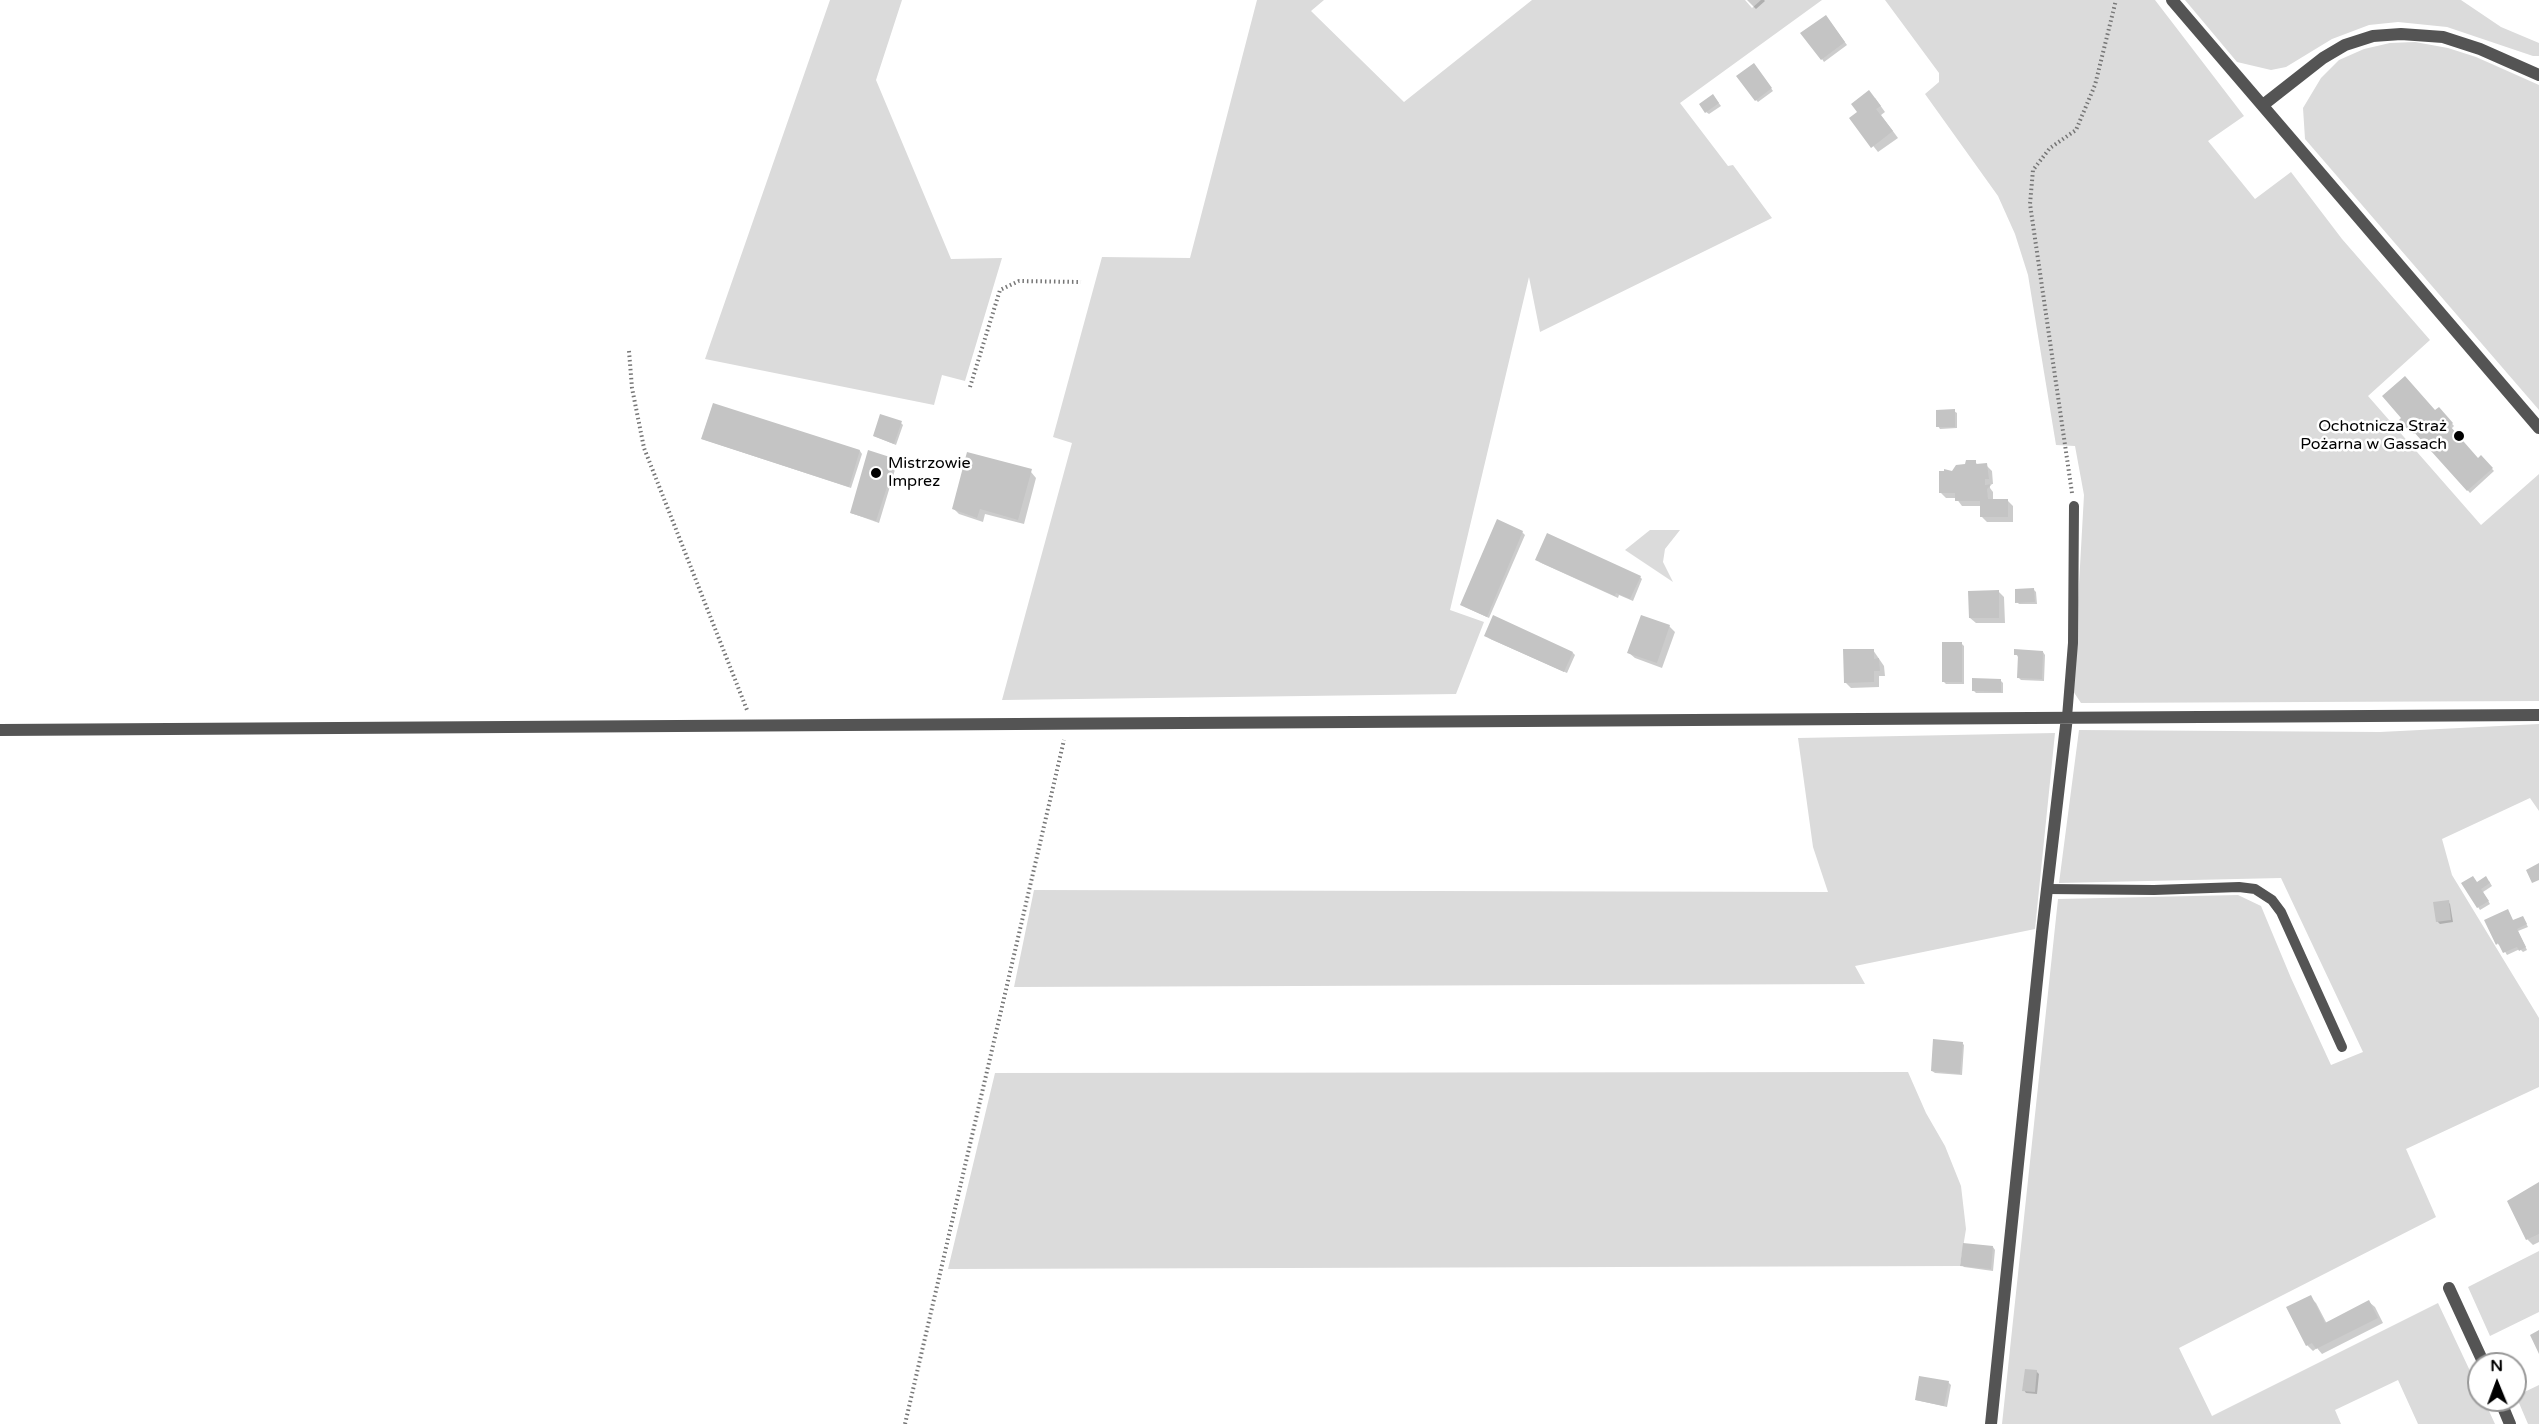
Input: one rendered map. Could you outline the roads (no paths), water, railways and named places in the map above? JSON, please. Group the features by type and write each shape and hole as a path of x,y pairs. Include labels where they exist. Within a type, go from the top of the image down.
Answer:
{"street":[{"path":"2172,0 2539,428"},
{"path":"2263,105 2345,45 2373,36 2421,34 2443,37 2480,49 2539,75"},
{"path":"0,730 2539,715"},
{"path":"1991,1424 2067,717"},
{"path":"2449,1288 2478,1352"}],"lane":[{"path":"2067,717 2073,643 2074,506"},
{"path":"2047,889 2132,890 2239,887 2255,889 2272,900 2281,912 2342,1047"}],"place":[{"name":"Ochotnicza Straż Pożarna w Gassach","path":"2459,436"},
{"name":"Mistrzowie Imprez","path":"876,473"}]}
